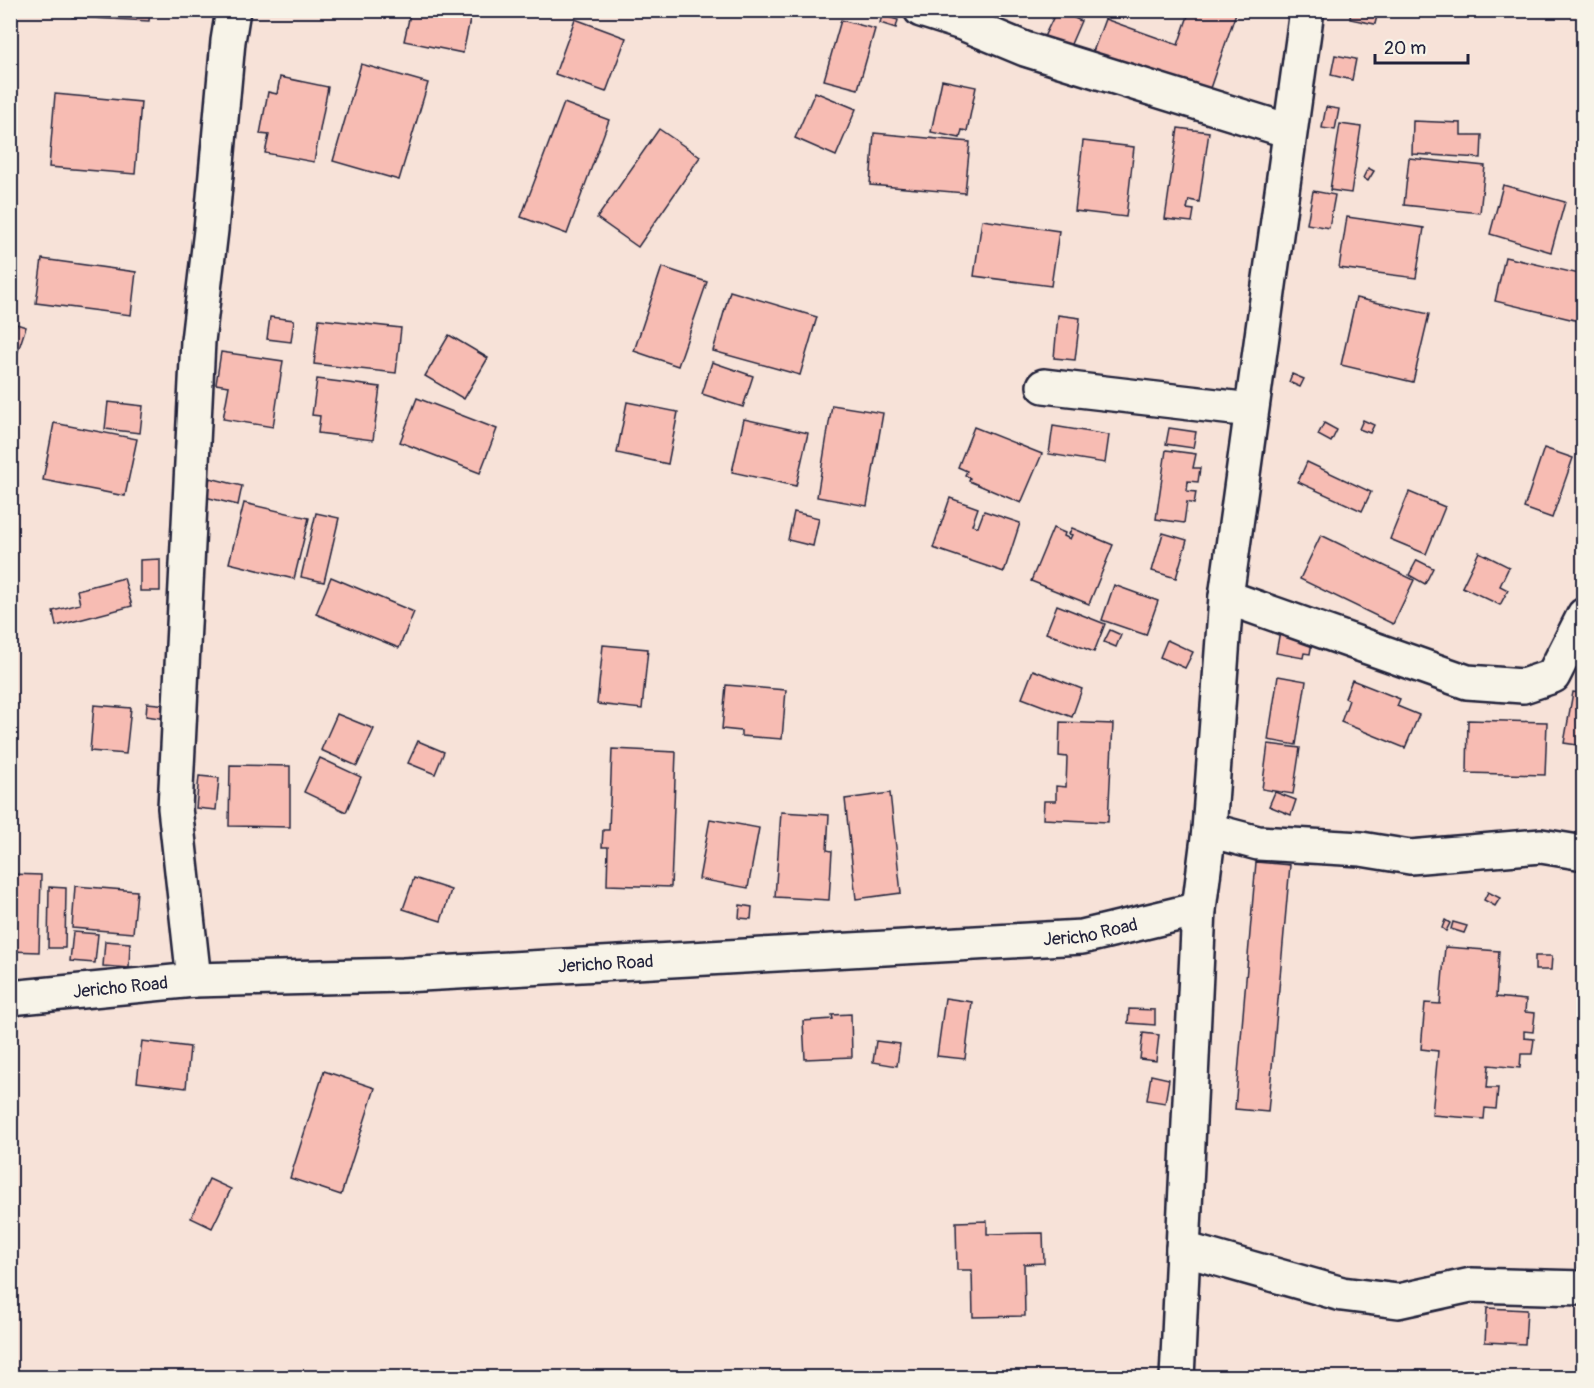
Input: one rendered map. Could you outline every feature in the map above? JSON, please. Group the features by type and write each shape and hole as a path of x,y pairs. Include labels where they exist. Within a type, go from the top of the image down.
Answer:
{"street":[{"path":"194,980 175,808 198,341 233,10"},
{"path":"921,10 962,23 1025,49 1289,131"},
{"path":"1177,1377 1199,909 1209,830 1226,597 1307,10"},
{"path":"1044,386 1251,410"},
{"path":"1226,597 1467,682 1523,686 1552,676 1584,615"},
{"path":"1209,830 1258,843 1361,849 1410,857 1541,846 1584,853"},
{"name":"Jericho Road","path":"10,998 194,980 403,975 1082,937 1199,909"},
{"path":"1183,1249 1342,1294 1398,1301 1472,1285 1584,1288"}],"building":[{"path":"73,10 150,10 149,21 72,17"},
{"path":"411,10 472,10 463,53 404,41"},
{"path":"1057,10 1081,21 1068,51 1043,39"},
{"path":"1190,10 1237,10 1207,97 1091,57 1105,19 1178,45"},
{"path":"1351,10 1378,12 1375,24 1350,19"},
{"path":"882,15 898,20 896,28 880,23"},
{"path":"575,19 626,38 606,92 555,74"},
{"path":"841,20 875,29 858,89 824,80"},
{"path":"1335,55 1356,59 1352,80 1331,75"},
{"path":"361,64 428,83 399,180 333,161"},
{"path":"280,77 328,87 314,162 265,153 269,135 260,134 268,92 277,94"},
{"path":"942,80 976,87 967,131 962,130 960,138 931,132"},
{"path":"815,92 856,109 836,156 795,138"},
{"path":"55,94 141,102 135,174 49,167"},
{"path":"564,103 609,120 567,234 521,217"},
{"path":"1326,107 1339,109 1335,130 1322,128"},
{"path":"1413,121 1461,123 1461,135 1482,135 1481,158 1412,154"},
{"path":"1340,124 1361,127 1351,193 1330,190"},
{"path":"1178,128 1209,132 1199,202 1189,200 1187,209 1194,210 1192,222 1165,219"},
{"path":"659,129 700,157 638,247 597,218"},
{"path":"874,133 970,142 965,193 870,185"},
{"path":"1083,141 1134,147 1126,217 1075,211"},
{"path":"1409,158 1485,166 1480,213 1404,205"},
{"path":"1368,168 1374,171 1368,181 1363,178"},
{"path":"1503,185 1565,202 1551,252 1490,234"},
{"path":"1313,191 1335,195 1329,228 1307,224"},
{"path":"1347,217 1424,228 1416,278 1339,268"},
{"path":"982,220 1059,231 1051,286 974,276"},
{"path":"1505,257 1584,275 1583,322 1495,301"},
{"path":"42,259 136,272 131,315 36,303"},
{"path":"662,267 707,282 678,366 634,351"},
{"path":"730,291 817,317 800,375 713,351"},
{"path":"1356,298 1429,314 1413,382 1341,365"},
{"path":"1058,315 1080,318 1075,360 1054,358"},
{"path":"270,317 294,320 291,342 267,339"},
{"path":"319,319 401,328 396,373 314,364"},
{"path":"10,322 26,327 10,375"},
{"path":"449,335 488,358 464,399 425,376"},
{"path":"221,352 283,361 273,427 223,419 229,386 216,384"},
{"path":"712,362 753,376 743,407 702,394"},
{"path":"1292,374 1304,379 1300,387 1289,382"},
{"path":"317,379 380,387 373,440 318,433 320,416 312,415"},
{"path":"417,398 497,429 480,473 400,442"},
{"path":"108,402 143,406 140,433 105,429"},
{"path":"627,402 678,412 668,464 617,453"},
{"path":"832,405 883,413 867,506 817,497"},
{"path":"744,419 808,433 796,486 732,472"},
{"path":"1363,420 1374,425 1370,433 1359,429"},
{"path":"54,423 137,439 125,496 43,480"},
{"path":"1324,423 1337,430 1331,442 1318,435"},
{"path":"1053,426 1109,435 1105,463 1049,454"},
{"path":"974,427 1042,454 1021,503 969,481 970,478 965,475 967,471 958,467"},
{"path":"1169,428 1196,432 1193,448 1166,444"},
{"path":"1544,448 1573,458 1552,518 1524,508"},
{"path":"1166,450 1196,454 1193,468 1200,468 1198,482 1188,481 1187,491 1196,492 1194,504 1187,502 1184,523 1156,519"},
{"path":"1307,462 1371,492 1362,511 1298,482"},
{"path":"210,478 242,486 238,505 205,497"},
{"path":"1409,492 1445,507 1426,554 1390,539"},
{"path":"950,498 978,508 972,525 978,527 984,511 1020,523 1004,572 933,548"},
{"path":"244,503 309,518 294,579 229,563"},
{"path":"794,512 819,518 813,546 788,540"},
{"path":"316,513 339,518 324,582 301,577"},
{"path":"1053,528 1065,533 1064,536 1070,539 1072,535 1069,534 1072,528 1113,545 1089,604 1031,581"},
{"path":"1163,533 1187,540 1176,578 1152,571"},
{"path":"1321,535 1414,580 1393,624 1300,579"},
{"path":"1479,552 1509,567 1500,586 1508,590 1500,605 1462,587"},
{"path":"160,559 160,591 140,591 140,560"},
{"path":"1417,560 1433,568 1425,584 1409,575"},
{"path":"331,577 414,612 399,648 316,614"},
{"path":"124,578 132,606 56,626 53,611 80,604 77,590"},
{"path":"1114,585 1158,601 1146,635 1102,620"},
{"path":"1057,605 1105,624 1094,652 1046,633"},
{"path":"1110,630 1121,635 1116,647 1104,642"},
{"path":"1280,631 1313,637 1310,654 1304,653 1303,658 1276,653"},
{"path":"1167,640 1193,652 1185,668 1160,657"},
{"path":"603,645 648,649 642,709 597,704"},
{"path":"1033,670 1082,689 1072,717 1022,698"},
{"path":"1278,676 1306,681 1296,745 1268,740"},
{"path":"1352,680 1400,699 1397,706 1419,715 1405,748 1341,722 1349,700 1345,698"},
{"path":"726,685 786,690 782,739 741,736 741,731 722,729"},
{"path":"1573,692 1584,694 1584,746 1564,743"},
{"path":"147,703 168,705 166,719 146,716"},
{"path":"94,705 131,708 126,754 90,751"},
{"path":"337,714 374,729 357,766 321,750"},
{"path":"1468,720 1547,722 1545,775 1467,773"},
{"path":"1060,722 1113,724 1108,822 1043,819 1044,801 1056,801 1056,786 1066,787 1067,757 1059,756"},
{"path":"418,741 444,752 435,774 408,763"},
{"path":"1268,744 1300,748 1293,794 1262,789"},
{"path":"612,749 676,752 671,887 607,885 608,847 602,847 603,830 609,830"},
{"path":"320,758 361,777 346,812 304,792"},
{"path":"230,765 290,766 290,827 229,826"},
{"path":"199,776 219,778 216,810 196,808"},
{"path":"1275,792 1296,800 1291,815 1269,806"},
{"path":"890,793 901,893 856,899 845,799"},
{"path":"781,812 829,815 827,850 832,851 829,900 775,897"},
{"path":"710,819 759,828 748,888 699,879"},
{"path":"1256,862 1290,865 1268,1112 1235,1109"},
{"path":"10,874 41,875 39,952 10,951"},
{"path":"414,878 451,890 441,921 403,909"},
{"path":"75,886 137,891 133,933 72,928"},
{"path":"49,887 66,888 65,948 48,948"},
{"path":"1488,892 1500,898 1495,906 1484,900"},
{"path":"740,905 752,907 751,919 739,918"},
{"path":"1445,920 1450,923 1446,931 1442,928"},
{"path":"1453,922 1467,926 1464,933 1451,929"},
{"path":"73,932 98,934 95,963 70,961"},
{"path":"105,941 130,943 129,968 103,966"},
{"path":"1445,947 1499,951 1496,997 1526,1000 1525,1012 1535,1013 1533,1032 1524,1031 1524,1038 1534,1039 1532,1054 1521,1054 1520,1068 1489,1065 1487,1088 1498,1088 1496,1109 1485,1108 1484,1119 1432,1115 1438,1051 1421,1049 1425,1003 1440,1004"},
{"path":"1535,956 1552,956 1551,970 1535,970"},
{"path":"945,998 972,1002 965,1059 937,1056"},
{"path":"1129,1009 1155,1010 1155,1025 1128,1023"},
{"path":"851,1014 852,1057 805,1059 803,1021 833,1019 832,1015"},
{"path":"1143,1033 1159,1035 1156,1061 1140,1059"},
{"path":"142,1041 190,1047 186,1088 137,1082"},
{"path":"876,1041 900,1044 897,1066 873,1062"},
{"path":"324,1071 375,1088 341,1195 290,1178"},
{"path":"1151,1075 1169,1079 1165,1103 1147,1100"},
{"path":"209,1179 231,1189 212,1228 191,1218"},
{"path":"987,1221 987,1234 1043,1233 1044,1263 1024,1264 1025,1316 973,1317 972,1270 957,1270 956,1222"},
{"path":"1487,1308 1527,1310 1525,1344 1485,1342"},
{"path":"1414,1371 1449,1374 1449,1378 1414,1378"}]}
